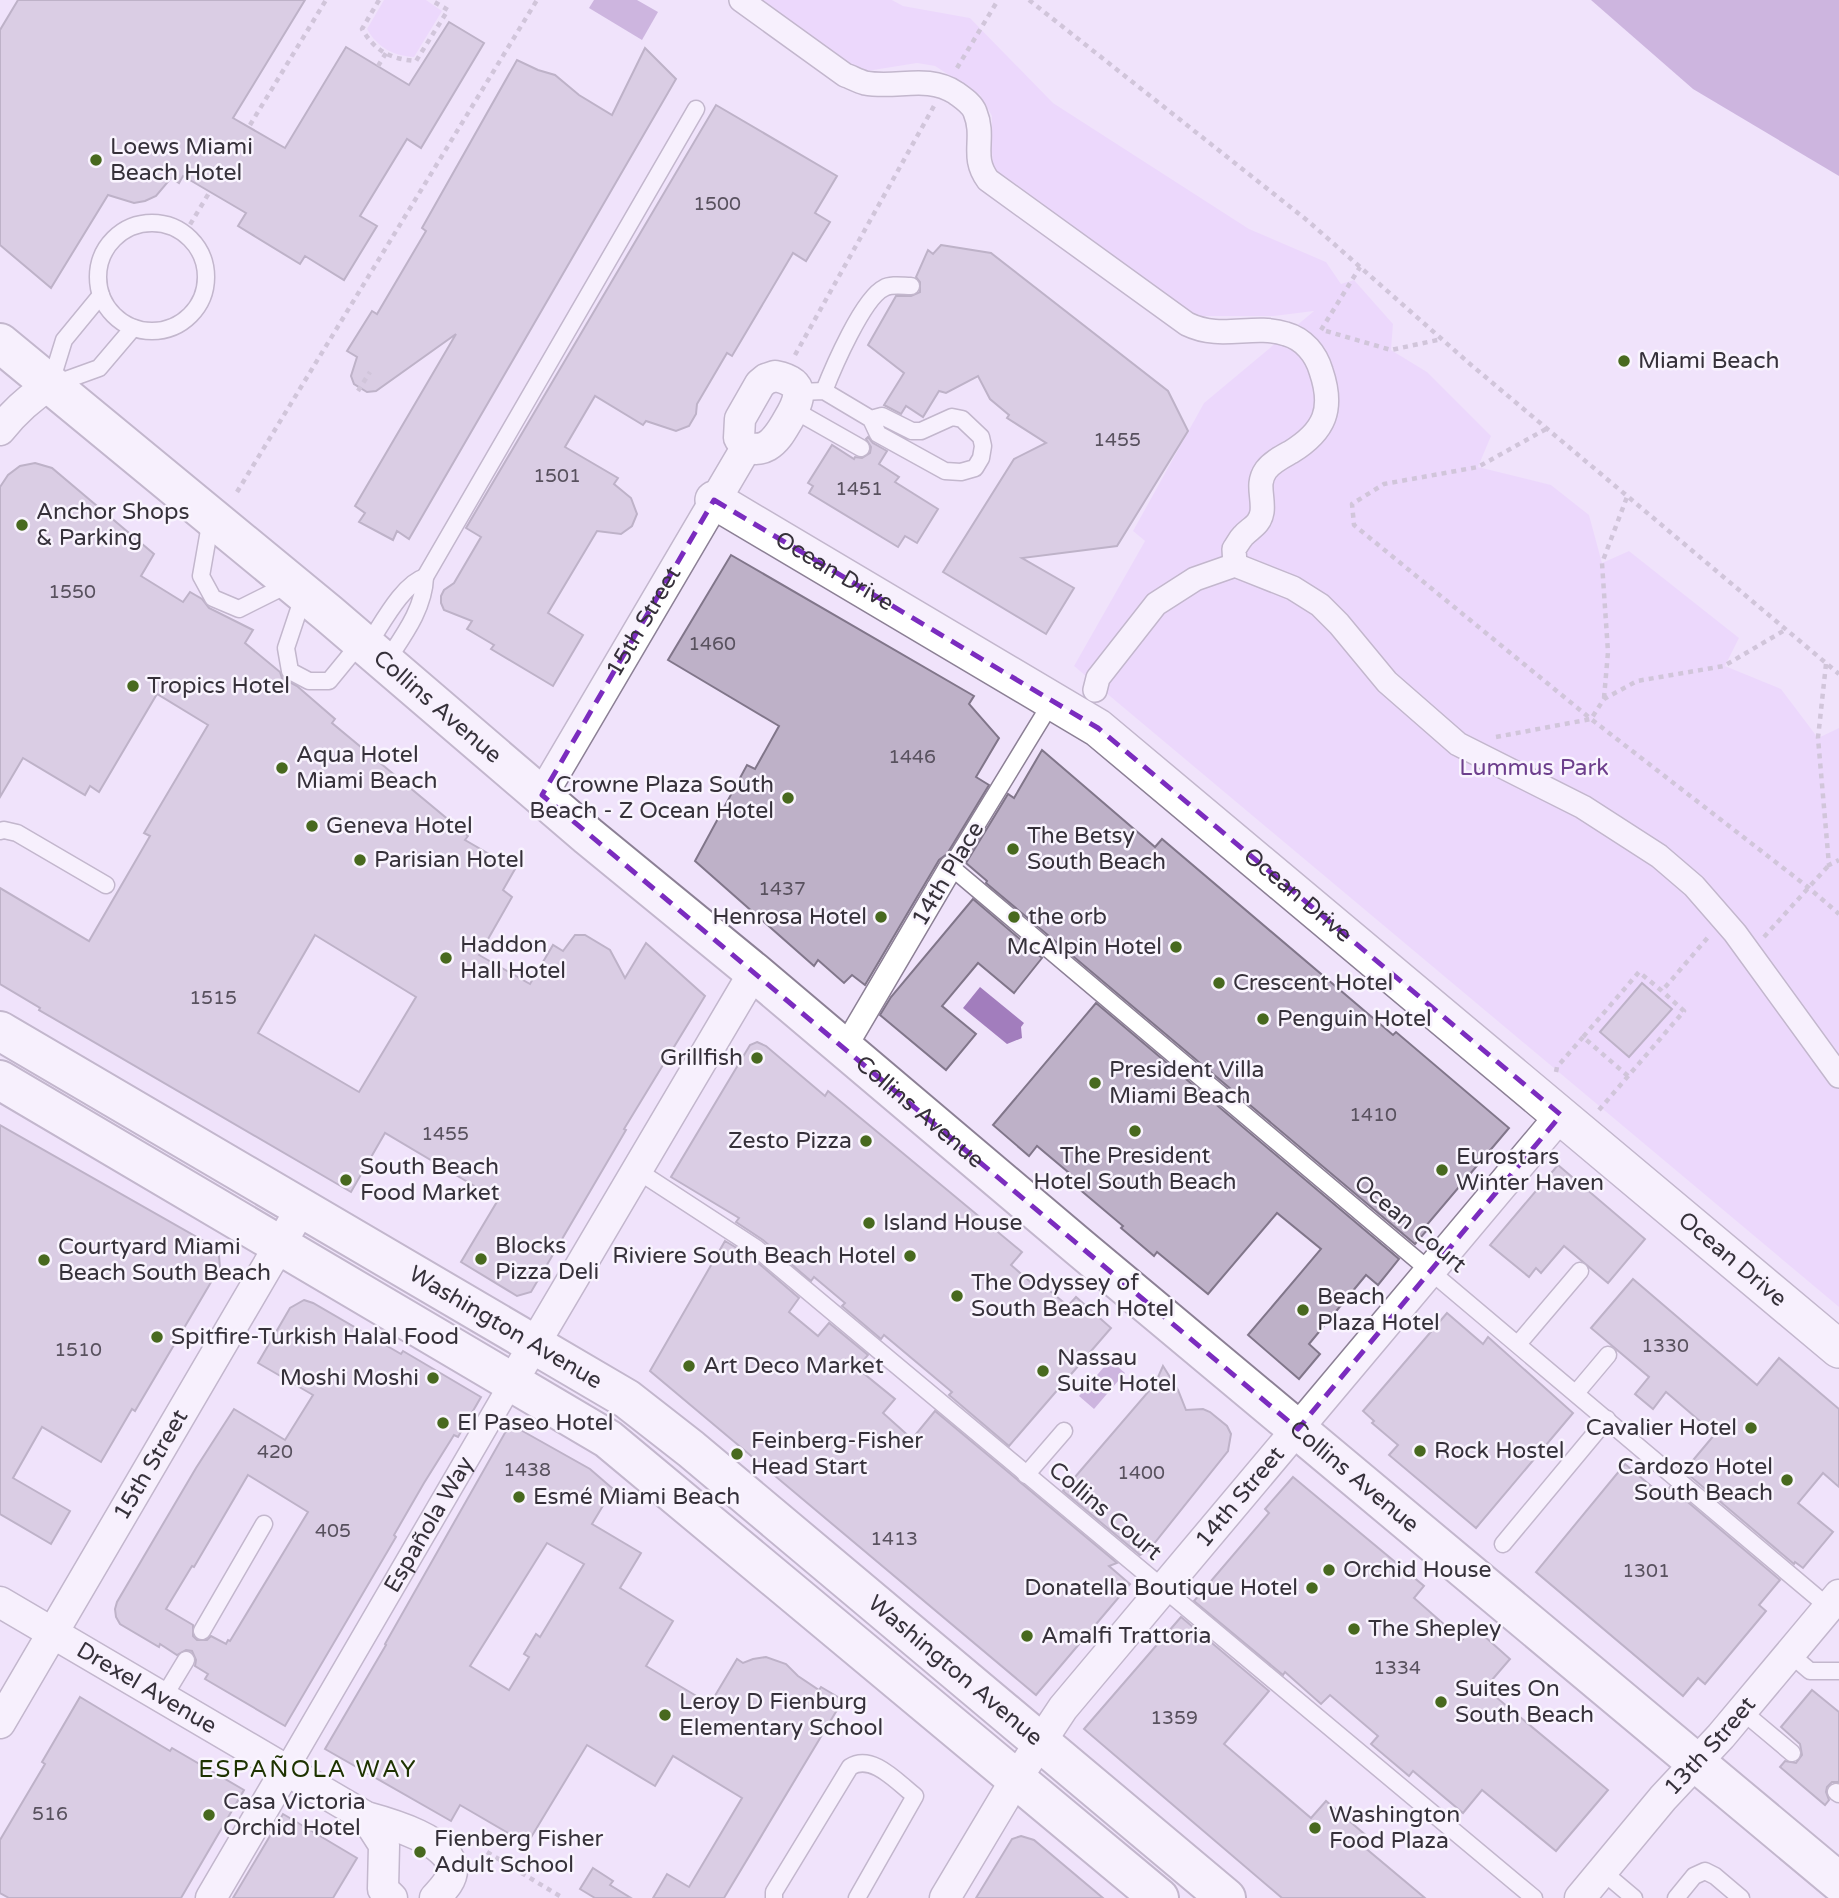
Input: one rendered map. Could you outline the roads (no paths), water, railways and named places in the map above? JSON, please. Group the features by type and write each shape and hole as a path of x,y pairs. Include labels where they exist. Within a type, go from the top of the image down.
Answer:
{"main road":[{"name":"Collins Avenue","path":"0,343 50,385 224,505 298,589 588,836 754,972 1839,1882"},
{"name":"Washington Avenue","path":"0,1031 604,1384 651,1416 1226,1898"},
{"name":"Washington Avenue","path":"0,1080 608,1439 1159,1898"}],"street":[{"path":"741,0 845,75 865,83 926,82 946,86 967,100 974,110 979,126 978,158 980,169 988,180 1187,324 1215,333 1259,330 1312,335 1311,351 1320,368 1327,403 1325,419 1314,435 1275,461 1265,471 1261,481 1262,512 1256,526 1244,535 1234,549 1235,565"},
{"path":"775,376 785,378 806,398 777,439 756,450 746,447 739,439 740,419 760,384 775,376"},
{"path":"0,430 23,403 50,385"},
{"name":"15th Street","path":"542,795 746,447"},
{"name":"Ocean Drive","path":"714,499 1098,728 1577,1116 1839,1349"},
{"path":"1095,690 1098,678 1156,604 1195,579 1235,565 1293,588 1320,604 1387,682 1458,744 1583,807 1618,828 1659,856 1694,886 1729,927 1839,1076"},
{"name":"14th Place","path":"844,1049 951,867"},
{"name":"Española Way","path":"211,1898 754,972"},
{"name":"14th Street","path":"945,1898 1016,1779 1063,1707 1430,1271 1577,1116"},
{"name":"15th Street","path":"0,1723 302,1207"},
{"name":"Drexel Avenue","path":"0,1602 366,1817 405,1828 441,1849 450,1859 453,1871 447,1885 435,1898"},
{"name":"13th Street","path":"1580,1898 1663,1798 1836,1606"},
{"name":"Drexel Avenue","path":"366,1817 384,1845 383,1889 392,1898"}],"lane":[{"path":"298,589 286,648 290,671 309,681 329,681 371,650 417,610 425,593 425,577 696,109"},
{"path":"153,222 170,225 185,233 197,245 205,261 207,278 204,295 196,310 183,322 167,329 150,331 133,328 108,309 101,295 98,278 100,261 108,245 120,233 136,224 153,222"},
{"path":"806,398 838,357 873,296 886,286 911,286"},
{"path":"50,385 64,340 101,295"},
{"path":"50,385 99,368 133,328"},
{"path":"806,398 871,419 881,416 912,431 921,431 953,417 962,419 981,437 981,458 975,468 961,472 945,471 878,434 871,419"},
{"path":"806,398 861,447"},
{"path":"224,505 201,576 213,598 239,609 298,589"},
{"path":"371,650 407,589 417,579 425,577"},
{"name":"14th Place","path":"951,867 1053,700"},
{"path":"0,831 17,833 106,885"},
{"name":"Ocean Court","path":"951,867 1607,1419 1836,1606"},
{"name":"Collins Court","path":"638,1171 756,1248 1534,1898"},
{"path":"1518,1344 1580,1271"},
{"path":"1576,1393 1608,1355"},
{"path":"1503,1544 1607,1419"},
{"path":"1026,1475 1064,1431"},
{"path":"202,1631 264,1524"},
{"path":"1790,1654 1810,1671 1839,1671"},
{"path":"163,1698 186,1660"},
{"path":"1742,1711 1792,1753"},
{"path":"774,1898 774,1892 850,1767 858,1762 870,1762 915,1796 857,1898"},
{"path":"1602,1871 1633,1898"},
{"path":"1676,1898 1694,1876 1705,1871 1715,1875 1741,1898"}],"place":[{"name":"Loews Miami Beach Hotel","path":"96,160"},
{"name":"Miami Beach","path":"1624,361"},
{"name":"Anchor Shops & Parking","path":"22,525"},
{"name":"Tropics Hotel","path":"133,686"},
{"name":"Aqua Hotel Miami Beach","path":"282,768"},
{"name":"Crowne Plaza South Beach - Z Ocean Hotel","path":"788,798"},
{"name":"Geneva Hotel","path":"312,826"},
{"name":"The Betsy South Beach","path":"1013,849"},
{"name":"Parisian Hotel","path":"360,860"},
{"name":"Henrosa Hotel","path":"881,917"},
{"name":"the orb","path":"1014,917"},
{"name":"McAlpin Hotel","path":"1176,947"},
{"name":"Haddon Hall Hotel","path":"446,958"},
{"name":"Crescent Hotel","path":"1219,983"},
{"name":"Penguin Hotel","path":"1263,1019"},
{"name":"Grillfish","path":"757,1058"},
{"name":"President Villa Miami Beach","path":"1095,1083"},
{"name":"The President Hotel South Beach","path":"1135,1131"},
{"name":"Zesto Pizza","path":"866,1141"},
{"name":"Eurostars Winter Haven","path":"1442,1170"},
{"name":"South Beach Food Market","path":"346,1180"},
{"name":"Island House","path":"869,1223"},
{"name":"Riviere South Beach Hotel","path":"910,1256"},
{"name":"Blocks Pizza Deli","path":"481,1259"},
{"name":"Courtyard Miami Beach South Beach","path":"44,1260"},
{"name":"The Odyssey of South Beach Hotel","path":"957,1296"},
{"name":"Beach Plaza Hotel","path":"1303,1310"},
{"name":"Spitfire-Turkish Halal Food","path":"157,1337"},
{"name":"Art Deco Market","path":"689,1366"},
{"name":"Nassau Suite Hotel","path":"1043,1371"},
{"name":"Moshi Moshi","path":"433,1378"},
{"name":"El Paseo Hotel","path":"443,1423"},
{"name":"Cavalier Hotel","path":"1751,1428"},
{"name":"Rock Hostel","path":"1420,1451"},
{"name":"Feinberg-Fisher Head Start","path":"737,1454"},
{"name":"Cardozo Hotel South Beach","path":"1787,1480"},
{"name":"Esmé Miami Beach","path":"519,1497"},
{"name":"Orchid House","path":"1329,1570"},
{"name":"Donatella Boutique Hotel","path":"1312,1588"},
{"name":"The Shepley","path":"1354,1629"},
{"name":"Amalfi Trattoria","path":"1027,1636"},
{"name":"Suites On South Beach","path":"1441,1702"},
{"name":"Leroy D Fienburg Elementary School","path":"665,1715"},
{"name":"Casa Victoria Orchid Hotel","path":"209,1815"},
{"name":"Washington Food Plaza","path":"1315,1828"},
{"name":"Fienberg Fisher Adult School","path":"420,1852"}],"district":[{"name":"ESPAÑOLA WAY","path":"308,1769"}],"park label":[{"name":"Lummus Park","path":"1534,768"}]}
